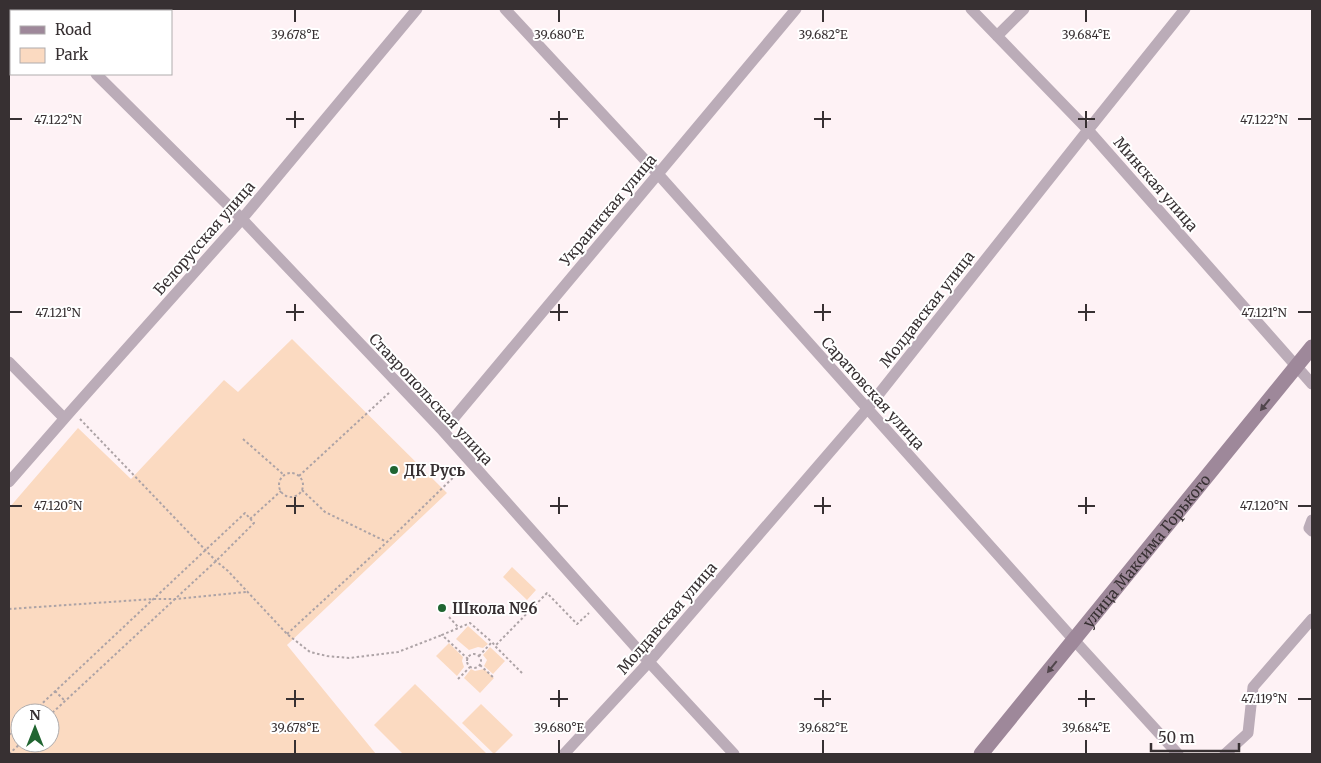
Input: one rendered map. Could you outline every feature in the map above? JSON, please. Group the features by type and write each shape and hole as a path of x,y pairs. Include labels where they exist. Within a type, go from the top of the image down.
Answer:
{"main road":[{"name":"улица Максима Горького","path":"981,754 1312,347"}],"street":[{"name":"Белорусская улица","path":"9,482 242,219 417,9"},
{"name":"Саратовская улица","path":"505,9 658,174 1178,754"},
{"name":"Украинская улица","path":"443,431 796,9"},
{"name":"Минская улица","path":"971,9 1088,130 1312,384"},
{"path":"997,36 1024,9"},
{"name":"Молдавская улица","path":"564,754 650,662 867,409 1185,9"},
{"name":"Ставропольская улица","path":"97,75 242,219 443,431 734,754"},
{"path":"9,362 68,414"},
{"path":"1312,520 1309,528 1312,531"},
{"path":"1225,754 1248,733 1253,687 1312,619"}],"path":[{"path":"299,476 398,385"},
{"path":"68,414 228,571 287,634 310,652 349,658 398,652 470,623 492,642 522,673"},
{"path":"243,439 284,476"},
{"path":"287,634 388,542 470,461"},
{"path":"293,473 299,476 303,484 302,490 297,495 290,496 281,491 280,481 284,476 293,473"},
{"path":"302,490 325,512 388,542"},
{"path":"250,519 281,491"},
{"path":"43,703 245,513 254,523 216,561 60,706"},
{"path":"9,609 175,599 246,592"},
{"path":"495,646 547,593 577,624 598,604"},
{"path":"449,617 459,628"},
{"path":"442,635 468,659 470,667"},
{"path":"479,656 492,642"},
{"path":"468,659 472,655 479,656"},
{"path":"479,656 480,665 494,678"},
{"path":"470,667 476,668 480,665"},
{"path":"458,679 470,667"},
{"path":"56,691 65,701"}],"green space":[{"path":"292,339 447,493 287,645 376,754 9,754 9,508 78,428 131,479 224,380 238,392"},
{"path":"512,567 536,590 527,600 503,577"},
{"path":"468,626 488,644 483,648 478,647 469,650 456,639"},
{"path":"449,643 463,657 464,667 457,676 436,656"},
{"path":"490,647 505,661 493,674 484,666 487,660 483,655"},
{"path":"471,669 475,671 484,669 494,678 480,693 464,678"},
{"path":"415,684 486,753 403,754 374,725"},
{"path":"481,704 513,735 494,754 462,723"}],"place":[{"name":"ДК Русь","path":"394,470"},
{"name":"Школа №6","path":"442,608"}]}
